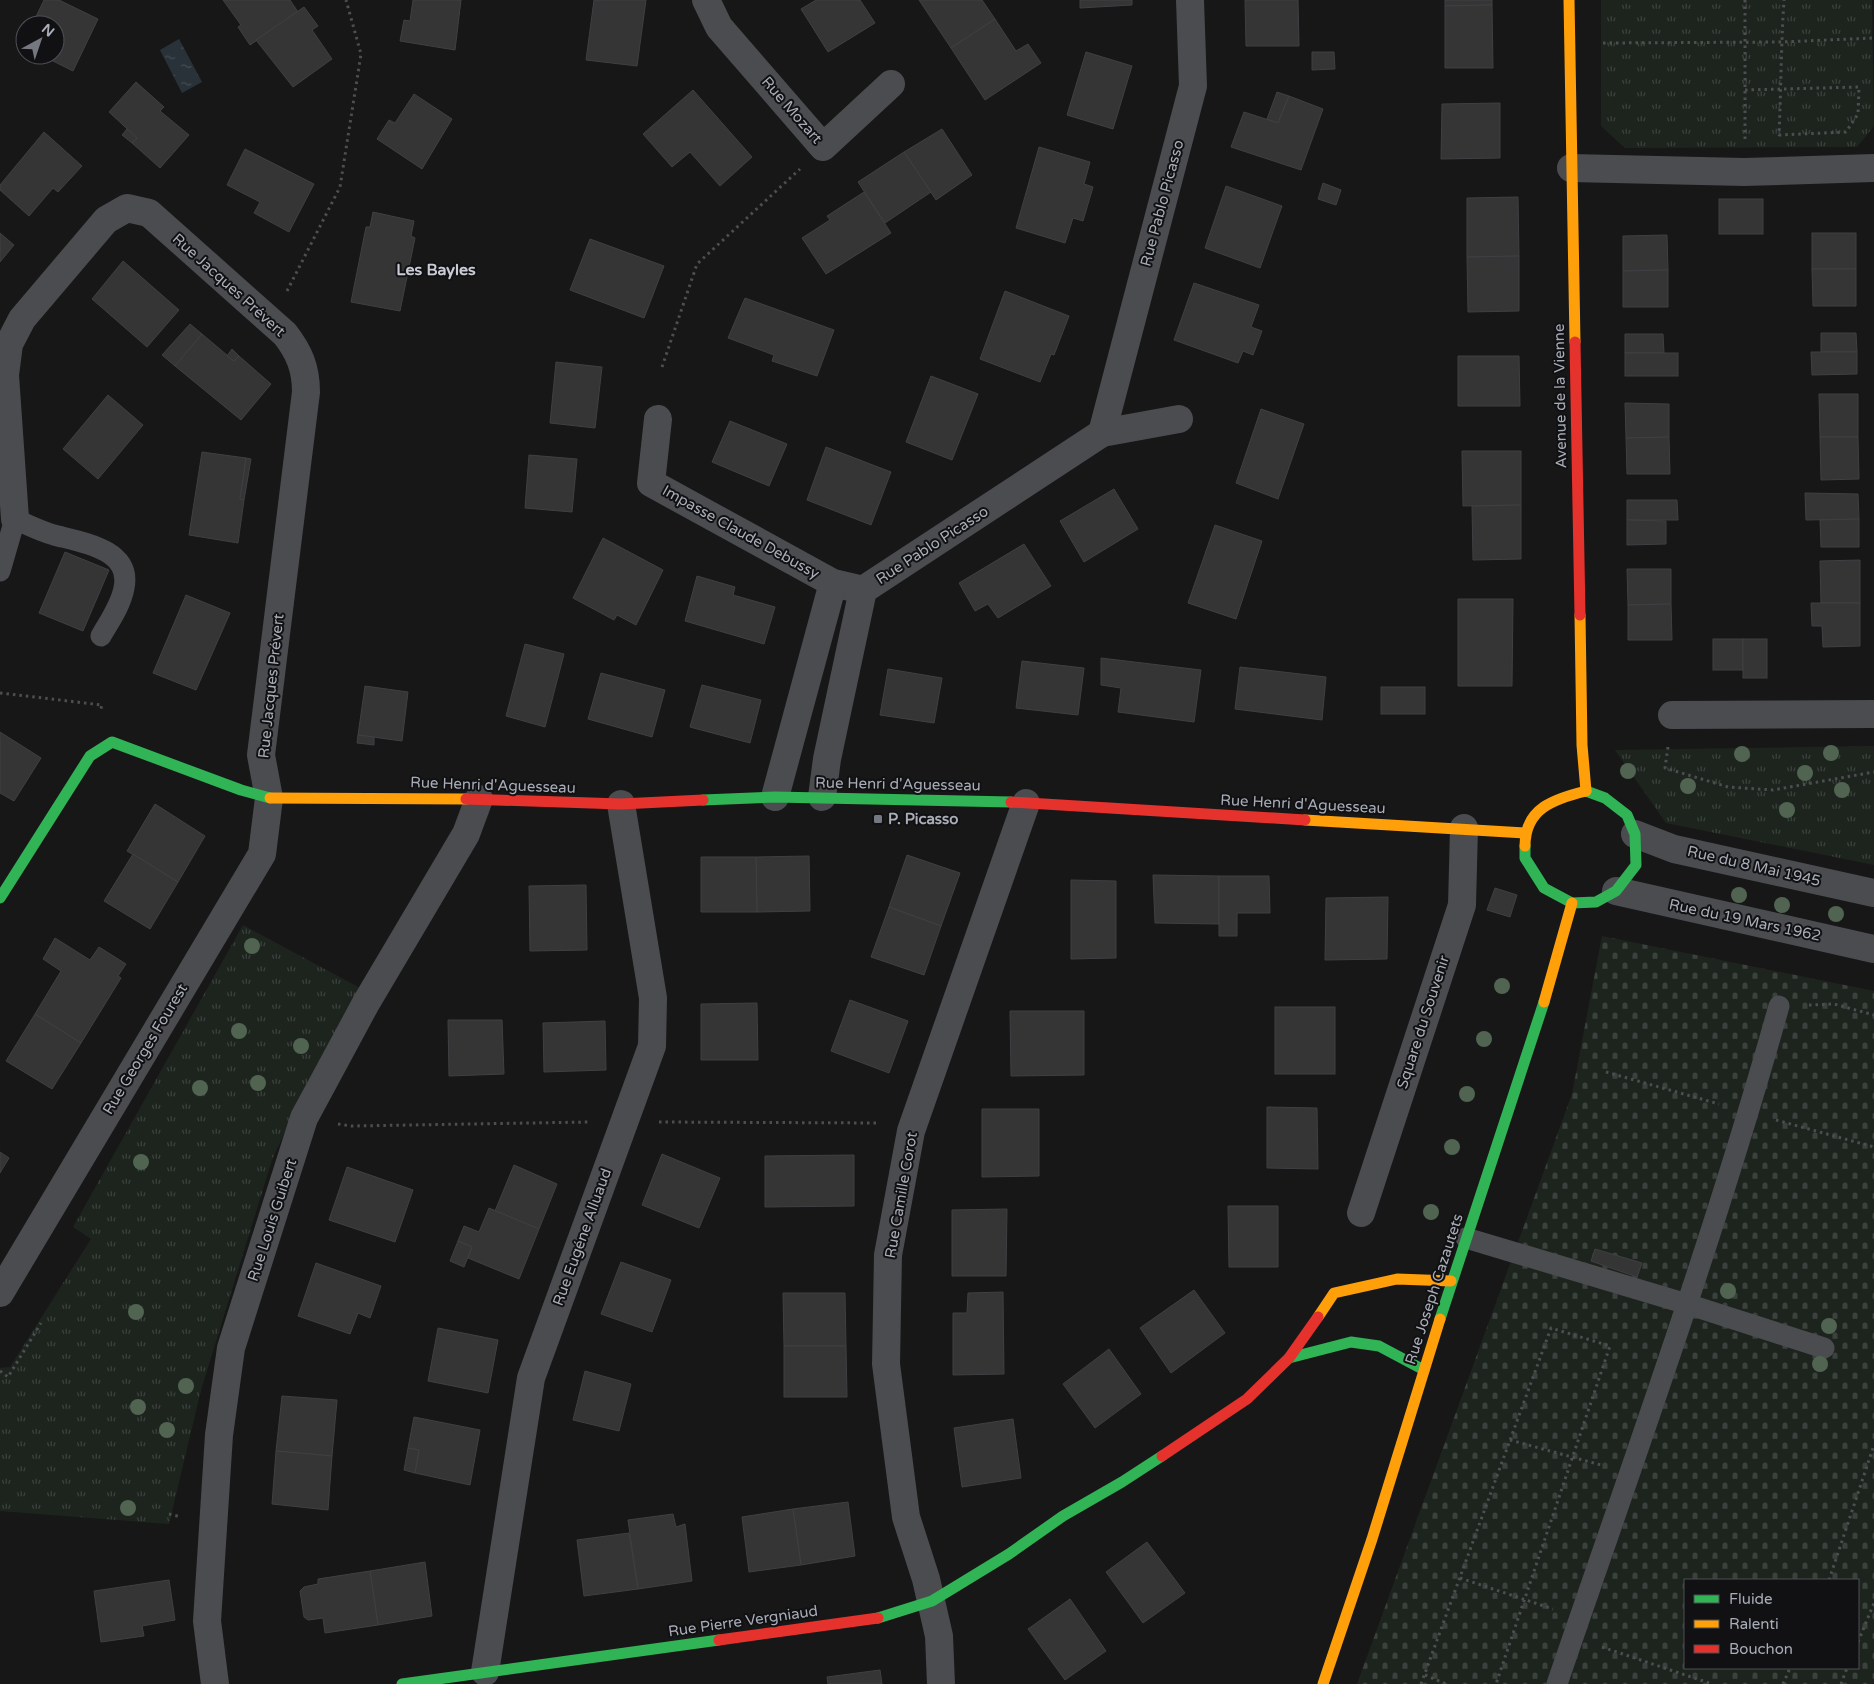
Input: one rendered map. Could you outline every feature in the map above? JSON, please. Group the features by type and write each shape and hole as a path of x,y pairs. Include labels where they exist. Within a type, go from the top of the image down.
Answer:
{"street":[{"name":"Rue Mozart","path":"706,0 719,27 823,147 891,84"},
{"name":"Rue Pablo Picasso","path":"1102,433 1193,86 1190,0"},
{"name":"Avenue de la Vienne","path":"1569,0 1582,745 1586,791"},
{"path":"1571,168 1744,172 1874,168"},
{"name":"Rue Jacques Prévert","path":"15,519 5,375 10,344 22,319 106,220 127,208 149,213 285,334 297,349 306,373 306,392 261,756 269,798"},
{"name":"Impasse Claude Debussy","path":"658,419 651,483 833,583 863,590"},
{"name":"Rue Pablo Picasso","path":"822,796 863,590 1102,433 1179,419"},
{"path":"776,798 778,782 833,583"},
{"path":"1672,715 1874,714"},
{"name":"Rue Henri d'Aguesseau","path":"90,756 112,742 241,790 269,798 479,799 621,804 822,796 1026,803 1525,833"},
{"path":"0,898 90,756"},
{"path":"1586,791 1606,798 1627,815 1635,834 1636,865 1616,891 1596,902 1572,903 1544,888 1534,875 1525,858 1525,833 1536,812 1559,798 1586,791"},
{"name":"Rue Georges Fourest","path":"0,1292 262,854 269,798"},
{"name":"Rue Louis Guibert","path":"215,1684 207,1621 219,1435 231,1348 304,1118 366,1003 466,834 479,799"},
{"name":"Rue Camille Corot","path":"941,1684 940,1636 932,1601 906,1518 886,1364 888,1255 911,1131 1026,803"},
{"name":"Rue Eugéne Alluaud","path":"485,1672 531,1378 652,1046 653,998 621,804"},
{"name":"Square du Souvenir","path":"1360,1213 1462,905 1464,828"},
{"name":"Rue du 8 Mai 1945","path":"1635,834 1674,849 1874,893"},
{"name":"Rue du 19 Mars 1962","path":"1616,891 1874,949"},
{"name":"Rue Joseph Cazautets","path":"1323,1684 1372,1538 1451,1281 1538,1022 1572,903"},
{"path":"1289,1358 1334,1293 1397,1279 1451,1281"},
{"path":"1289,1358 1350,1342 1379,1346 1424,1370"},
{"name":"Rue Pierre Vergniaud","path":"402,1684 879,1618 932,1601 1009,1554 1063,1516 1122,1482 1247,1399 1289,1358"}],"lane":[{"path":"0,571 15,519 36,529 99,548 120,562 125,575 124,588 100,636"},
{"path":"1557,1684 1750,1113 1779,1006"},
{"path":"1466,1238 1687,1304 1824,1348"}],"path":[{"path":"285,296 340,187 361,54 346,0"},
{"path":"1744,172 1745,0"},
{"path":"1745,90 1781,89 1859,87 1858,114 1846,132 1779,135 1781,89 1781,42 1784,0"},
{"path":"1570,44 1781,42 1874,38"},
{"path":"662,368 697,264 823,147"},
{"path":"0,693 102,705 90,756"},
{"path":"1672,715 1665,768 1728,787 1773,790 1874,772"},
{"path":"1779,1006 1834,1004 1874,1015"},
{"path":"1606,1072 1874,1147"},
{"path":"334,1123 351,1126 595,1122"},
{"path":"652,1122 881,1123"},
{"path":"0,1371 8,1377 42,1323"},
{"path":"1421,1684 1551,1328 1610,1346 1496,1684"},
{"path":"1510,1440 1574,1456 1628,1474"},
{"path":"1829,1579 1874,1445"},
{"path":"1460,1578 1525,1599 1576,1628 1712,1684"},
{"path":"1859,1640 1874,1603"},
{"path":"1783,1684 1790,1669"},
{"path":"1841,1684 1847,1669"},
{"path":"1425,1675 1446,1684"}],"green space":[{"path":"1601,0 1872,0 1874,126 1857,147 1625,148 1601,126"},
{"path":"1874,746 1874,865 1666,823 1615,750"},
{"path":"243,925 360,988 307,1083 272,1160 201,1390 169,1524 0,1511 0,1368 10,1367 91,1239 73,1227"},
{"path":"1602,936 1874,991 1874,1684 1357,1684 1572,1094"}],"water":[{"path":"179,39 202,82 182,93 160,50"}],"building":[{"path":"44,0 59,0 98,19 73,71 61,65 65,65 65,15 37,15"},
{"path":"223,0 290,0 298,12 250,45 238,27 241,25"},
{"path":"413,0 461,0 455,50 400,41 404,20 410,21"},
{"path":"594,0 646,0 637,66 586,60"},
{"path":"816,0 860,0 875,23 828,52 801,9"},
{"path":"919,0 982,0 995,19 951,48"},
{"path":"1080,0 1132,0 1132,5 1080,8"},
{"path":"1245,0 1298,0 1299,46 1246,46"},
{"path":"1445,0 1492,0 1492,5 1445,6"},
{"path":"1492,5 1493,68 1445,68 1445,6"},
{"path":"304,7 318,26 312,30 332,59 293,87 256,40"},
{"path":"995,19 1016,51 1028,44 1041,63 985,100 951,48"},
{"path":"1086,52 1132,66 1113,129 1067,115"},
{"path":"1312,52 1334,52 1335,69 1312,70"},
{"path":"136,82 164,107 160,111 189,135 160,168 132,143 137,138 109,112"},
{"path":"693,90 752,157 720,186 690,152 672,167 643,134"},
{"path":"1277,92 1289,96 1278,123 1267,119"},
{"path":"414,94 452,119 422,169 377,139 389,120 395,123"},
{"path":"1289,96 1323,109 1301,170 1231,147 1244,112 1278,123"},
{"path":"1500,103 1500,158 1441,159 1442,104"},
{"path":"127,129 137,138 132,143 122,135"},
{"path":"942,129 972,175 936,200 904,152"},
{"path":"44,132 82,166 58,192 53,188 29,216 0,190 0,185"},
{"path":"1039,147 1090,162 1084,184 1093,187 1083,221 1073,218 1065,243 1016,228"},
{"path":"245,149 314,184 289,232 254,213 260,202 227,185"},
{"path":"904,152 931,192 885,223 858,182"},
{"path":"1323,183 1341,190 1336,205 1318,199"},
{"path":"1226,186 1282,206 1260,268 1205,248"},
{"path":"864,192 891,233 826,274 802,238 830,220 827,216"},
{"path":"1518,197 1519,256 1467,257 1467,198"},
{"path":"1719,199 1763,199 1763,234 1719,234"},
{"path":"373,212 414,221 411,236 415,238 400,311 351,302 366,227 370,227"},
{"path":"0,233 14,245 0,262"},
{"path":"1812,233 1856,233 1856,269 1812,269"},
{"path":"1667,235 1668,270 1623,271 1623,236"},
{"path":"590,239 664,266 644,318 570,290"},
{"path":"1519,256 1519,311 1468,312 1467,257"},
{"path":"123,261 179,310 147,347 92,299"},
{"path":"1812,269 1856,269 1856,306 1813,306"},
{"path":"1668,270 1668,307 1623,307 1623,271"},
{"path":"1194,283 1259,305 1251,327 1262,331 1253,355 1243,351 1238,363 1174,340"},
{"path":"1005,291 1069,316 1054,355 1051,354 1040,382 980,359"},
{"path":"745,298 834,330 817,376 772,361 774,355 728,338"},
{"path":"190,324 202,334 175,366 162,355"},
{"path":"1821,333 1856,333 1857,352 1821,352"},
{"path":"202,334 234,361 239,356 271,384 241,420 175,366"},
{"path":"1625,334 1663,334 1664,353 1625,353"},
{"path":"232,349 239,356 234,361 227,356"},
{"path":"1811,352 1857,352 1857,374 1812,375"},
{"path":"1625,353 1678,353 1678,376 1625,376"},
{"path":"1458,356 1519,356 1520,406 1458,406"},
{"path":"556,362 602,367 595,428 550,423"},
{"path":"931,376 978,394 952,460 906,442"},
{"path":"1819,394 1858,394 1858,437 1820,437"},
{"path":"108,395 143,425 98,479 63,449"},
{"path":"1625,403 1669,404 1669,437 1626,438"},
{"path":"1261,409 1304,424 1278,499 1236,483"},
{"path":"730,421 787,444 769,486 712,462"},
{"path":"1669,437 1670,474 1627,474 1626,438"},
{"path":"1820,437 1858,437 1859,479 1821,480"},
{"path":"826,447 891,472 871,525 807,500"},
{"path":"1462,451 1521,451 1521,505 1463,506"},
{"path":"202,452 246,458 240,499 244,500 238,543 189,535"},
{"path":"529,455 577,459 572,512 525,508"},
{"path":"246,458 251,459 244,500 240,499"},
{"path":"1114,489 1138,529 1084,562 1060,521"},
{"path":"1805,493 1858,494 1859,519 1806,520"},
{"path":"1627,500 1677,500 1678,520 1627,520"},
{"path":"1521,505 1521,559 1473,560 1472,506"},
{"path":"1859,519 1859,547 1821,547 1820,520"},
{"path":"1627,520 1666,521 1666,544 1627,545"},
{"path":"1215,525 1262,541 1236,619 1188,603"},
{"path":"603,538 663,570 636,625 617,615 614,620 573,598"},
{"path":"1024,544 1051,586 998,618 988,604 975,611 959,583"},
{"path":"65,552 109,570 83,631 39,613"},
{"path":"1860,560 1860,603 1821,603 1820,561"},
{"path":"1627,569 1671,569 1671,604 1628,605"},
{"path":"697,576 735,587 733,595 775,607 764,644 685,621"},
{"path":"186,595 230,613 196,690 153,673"},
{"path":"1458,599 1513,599 1512,686 1458,686"},
{"path":"1811,603 1860,603 1860,646 1823,647 1822,626 1812,626"},
{"path":"1671,604 1672,640 1628,640 1628,605"},
{"path":"1713,639 1743,639 1743,670 1713,670"},
{"path":"1743,639 1767,639 1767,678 1743,678"},
{"path":"525,644 564,654 545,727 506,716"},
{"path":"1101,658 1201,670 1194,722 1118,712 1121,688 1101,685"},
{"path":"1022,661 1084,668 1078,715 1016,708"},
{"path":"1240,667 1326,677 1322,720 1235,709"},
{"path":"888,669 942,678 934,723 880,715"},
{"path":"601,673 665,690 652,737 588,719"},
{"path":"702,685 761,700 750,743 690,727"},
{"path":"365,686 408,692 402,741 358,735"},
{"path":"1381,687 1425,687 1425,714 1381,714"},
{"path":"0,732 41,758 14,801 0,793"},
{"path":"358,735 374,737 374,745 357,743"},
{"path":"155,804 205,836 178,882 127,851"},
{"path":"133,854 178,882 150,929 104,901"},
{"path":"907,855 960,873 941,926 889,907"},
{"path":"809,856 810,911 757,912 756,857"},
{"path":"701,857 756,857 757,912 701,912"},
{"path":"1153,875 1219,876 1219,924 1155,923"},
{"path":"1219,876 1269,876 1270,913 1237,913 1237,936 1219,936"},
{"path":"1071,880 1116,881 1116,958 1071,959"},
{"path":"586,885 587,950 530,951 529,886"},
{"path":"1495,888 1517,895 1510,917 1487,910"},
{"path":"1388,897 1387,959 1325,960 1326,898"},
{"path":"889,907 941,926 924,975 871,957"},
{"path":"55,938 90,960 99,947 126,964 118,976 121,978 81,1043 35,1014 61,971 43,959"},
{"path":"850,1000 908,1021 889,1073 831,1051"},
{"path":"757,1003 758,1060 701,1060 701,1004"},
{"path":"1275,1007 1335,1007 1335,1074 1275,1074"},
{"path":"1010,1011 1084,1011 1084,1075 1011,1076"},
{"path":"35,1014 81,1043 52,1089 6,1061"},
{"path":"448,1020 502,1020 504,1074 449,1076"},
{"path":"605,1021 606,1070 544,1072 543,1023"},
{"path":"1267,1107 1317,1108 1318,1169 1267,1168"},
{"path":"982,1109 1039,1109 1039,1176 982,1177"},
{"path":"0,1152 9,1158 0,1173"},
{"path":"662,1154 720,1178 699,1228 642,1205"},
{"path":"854,1155 854,1206 765,1207 765,1156"},
{"path":"514,1165 557,1184 539,1229 495,1211"},
{"path":"347,1167 413,1190 395,1242 329,1220"},
{"path":"1228,1206 1278,1206 1278,1267 1229,1267"},
{"path":"489,1208 539,1229 519,1279 468,1258 472,1247 458,1241 464,1226 479,1232"},
{"path":"1007,1209 1006,1276 952,1276 952,1210"},
{"path":"458,1241 472,1247 464,1267 450,1261"},
{"path":"1595,1249 1642,1263 1637,1277 1591,1261"},
{"path":"621,1262 671,1280 652,1332 601,1314"},
{"path":"316,1263 381,1286 370,1318 358,1313 350,1334 298,1316"},
{"path":"1194,1290 1225,1333 1171,1373 1140,1328"},
{"path":"1003,1292 1004,1374 953,1375 953,1313 967,1313 968,1293"},
{"path":"783,1293 845,1293 846,1346 784,1346"},
{"path":"438,1328 498,1340 488,1393 428,1381"},
{"path":"784,1346 846,1346 847,1397 784,1397"},
{"path":"1109,1349 1141,1394 1095,1428 1063,1384"},
{"path":"585,1371 631,1384 619,1431 573,1420"},
{"path":"282,1396 337,1400 332,1456 276,1451"},
{"path":"414,1417 480,1430 470,1485 415,1473 419,1450 408,1448"},
{"path":"1013,1419 1021,1478 962,1487 954,1428"},
{"path":"408,1448 419,1450 415,1473 404,1470"},
{"path":"276,1451 332,1456 328,1510 272,1504"},
{"path":"848,1502 855,1556 801,1565 793,1509"},
{"path":"793,1509 801,1565 749,1572 742,1517"},
{"path":"673,1514 676,1527 685,1524 692,1581 638,1589 628,1520"},
{"path":"629,1533 638,1589 584,1596 577,1540"},
{"path":"1147,1542 1185,1593 1143,1623 1106,1572"},
{"path":"425,1562 432,1616 378,1625 370,1571"},
{"path":"370,1571 378,1625 325,1633 323,1618 308,1620 304,1617 300,1591 304,1587 318,1584 318,1579"},
{"path":"169,1580 175,1620 142,1626 144,1636 101,1642 94,1591"},
{"path":"1070,1599 1106,1651 1065,1680 1028,1629"},
{"path":"880,1670 882,1684 828,1684 827,1677"}],"traffic: fast":[{"path":"0,898 90,756 112,742 241,790 270,798"},
{"path":"1525,846 1525,858 1544,888 1572,903 1596,902 1616,891 1636,865 1635,834 1627,815 1605,798 1586,791"},
{"path":"703,800 775,797 1011,802"},
{"path":"1440,1319 1544,1002"},
{"path":"1289,1358 1351,1342 1379,1346 1424,1370"},
{"path":"878,1618 932,1601 1009,1554 1063,1516 1122,1482 1162,1456"},
{"path":"402,1684 719,1640"}],"traffic: slow":[{"path":"1569,0 1575,342"},
{"path":"1580,615 1582,745 1586,791"},
{"path":"1525,846 1526,833 1530,822 1536,814 1553,802 1586,791"},
{"path":"270,798 466,799"},
{"path":"1305,820 1525,833"},
{"path":"1544,1002 1572,903"},
{"path":"1318,1317 1334,1293 1397,1279 1451,1281"},
{"path":"1323,1684 1372,1539 1440,1319"}],"traffic: jam":[{"path":"1575,342 1580,615"},
{"path":"466,799 621,804 703,800"},
{"path":"1011,802 1305,820"},
{"path":"1162,1456 1247,1399 1289,1358 1318,1317"},
{"path":"719,1640 878,1618"}],"place":[{"name":"P. Picasso","path":"878,819"}],"district":[{"name":"Les Bayles","path":"436,269"}]}
